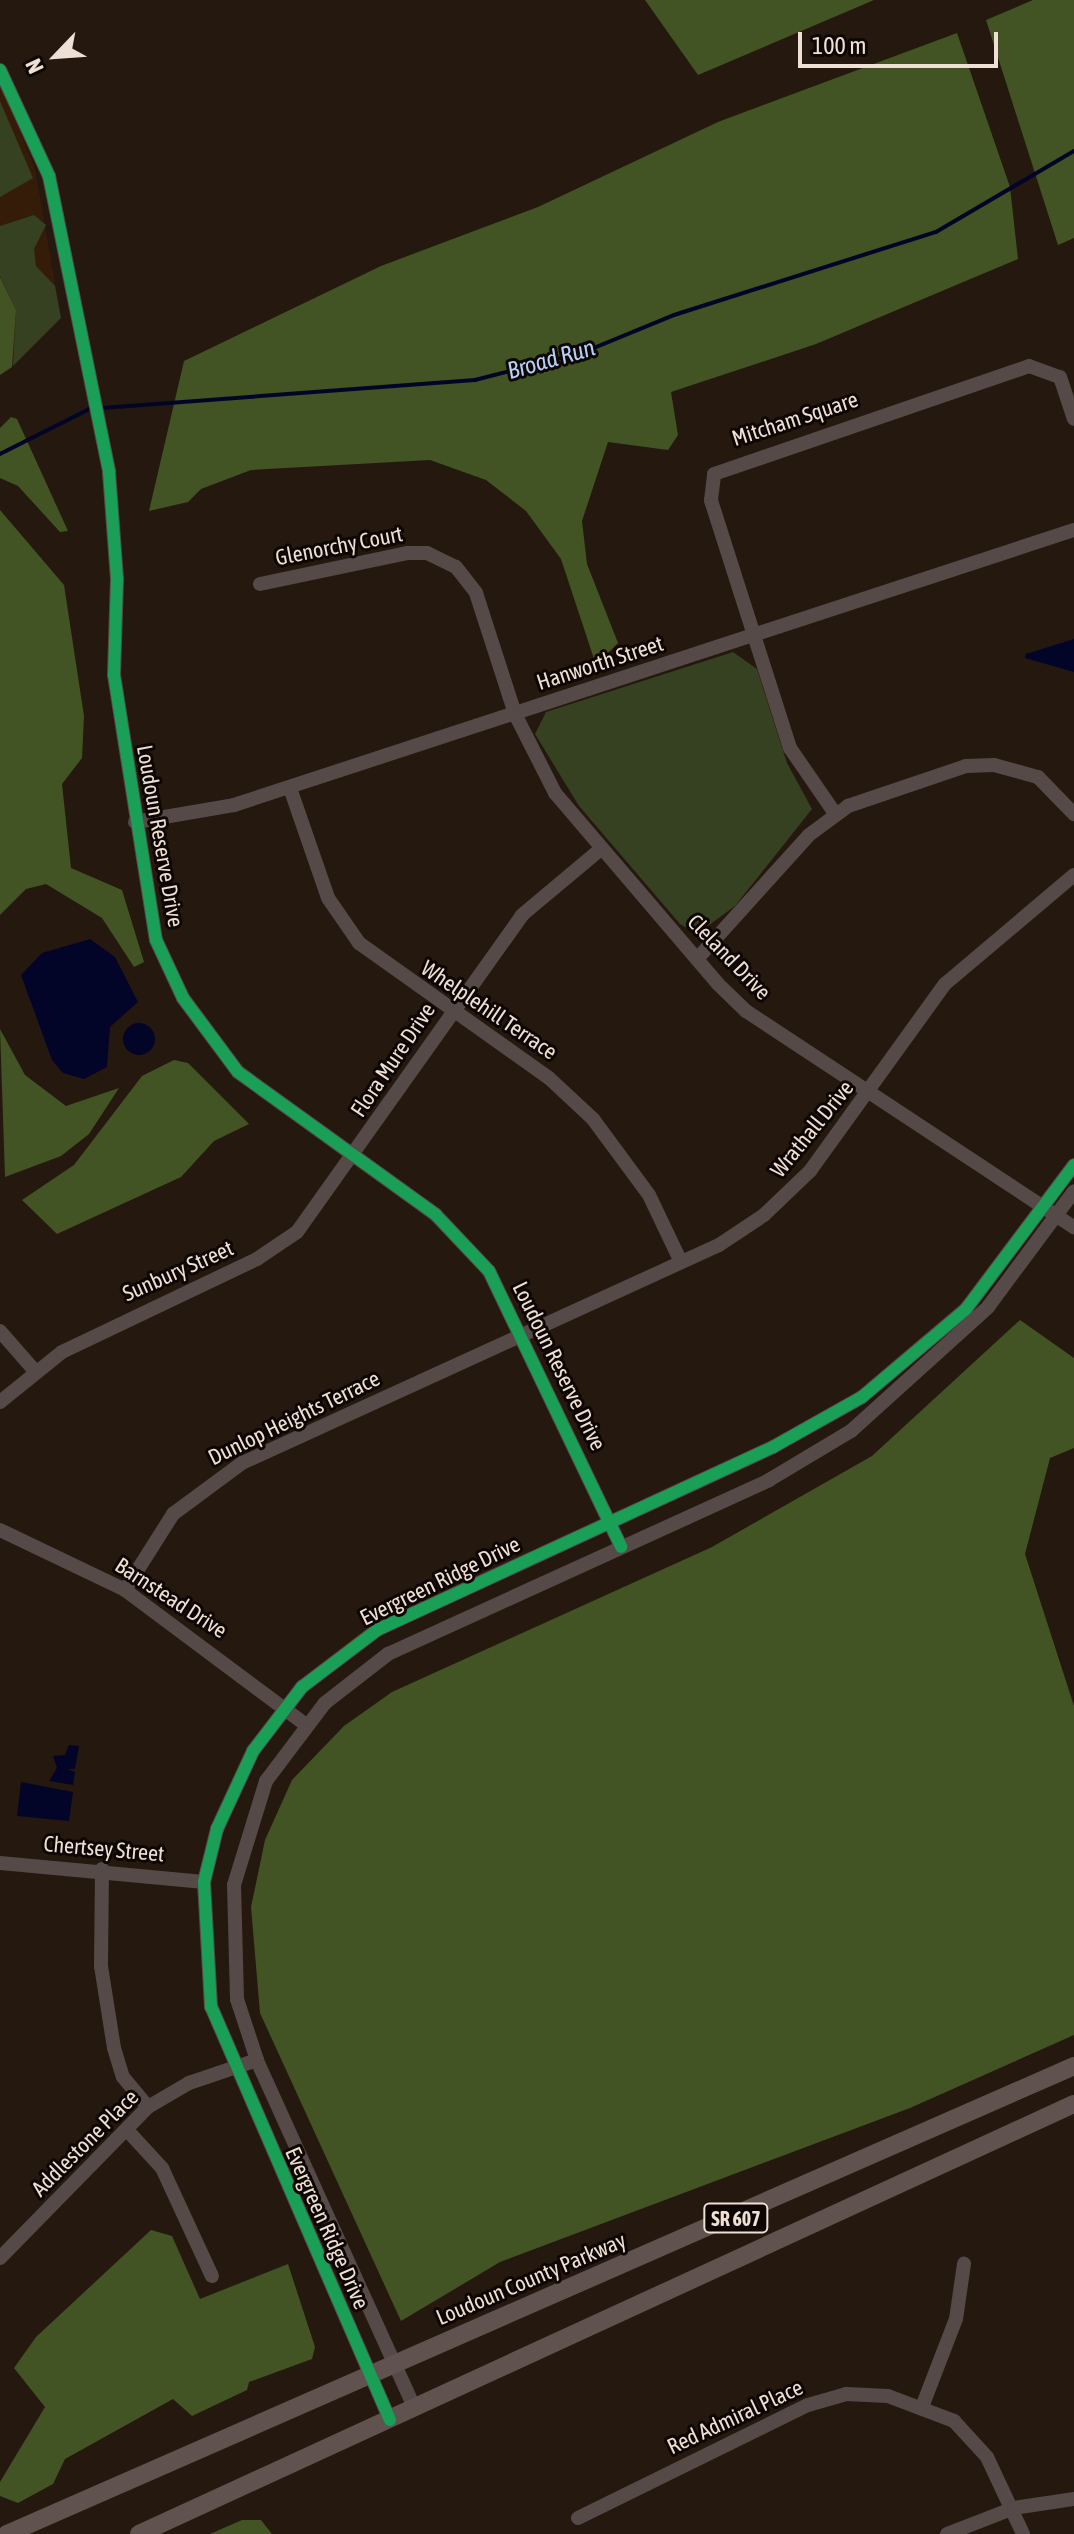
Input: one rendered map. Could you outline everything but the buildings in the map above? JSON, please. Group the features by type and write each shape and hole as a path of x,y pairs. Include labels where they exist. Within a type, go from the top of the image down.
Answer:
{"main road":[{"name":"Loudoun County Parkway","path":"7,2534 1074,2066"},
{"name":"SR 607","path":"139,2534 1074,2104"}],"street":[{"name":"Loudoun Reserve Drive","path":"0,70 40,149 66,252 85,347 109,472 117,566 114,675 146,902 183,998 238,1072 466,1244 523,1335 621,1547"},
{"name":"Mitcham Square","path":"834,812 800,769 711,500 714,474 725,465 1029,366 1060,377 1074,419"},
{"name":"Hanworth Street","path":"135,822 290,788 1074,530"},
{"name":"Glenorchy Court","path":"260,584 407,553 444,560 476,593 515,714"},
{"name":"Cleland Drive","path":"515,714 555,793 697,959 746,1011 1074,1227"},
{"path":"697,959 834,812 966,766 994,765 1038,777 1074,814"},
{"name":"Whelplehill Terrace","path":"290,788 342,922 387,967 549,1078 593,1119 649,1195 681,1262"},
{"name":"Flora Mure Drive","path":"354,1158 452,1010 522,915 601,849"},
{"name":"Wrathall Drive","path":"523,1335 740,1232 787,1196 870,1092 945,984 1074,875"},
{"name":"Sunbury Street","path":"0,1402 34,1370 101,1330 257,1259 297,1232 354,1158"},
{"name":"Evergreen Ridge Drive","path":"390,2420 233,2066 204,1968 204,1882 234,1786 284,1707 377,1630 610,1523 862,1397 966,1309 1045,1208 1074,1165"},
{"name":"Evergreen Ridge Drive","path":"415,2409 257,2060 232,1972 234,1885 253,1810 305,1724 388,1654 769,1480 851,1431 960,1337 1058,1217 1074,1191"},
{"path":"0,1331 34,1370"},
{"name":"Dunlop Heights Terrace","path":"125,1590 173,1514 219,1477 523,1335"},
{"name":"Barnstead Drive","path":"0,1530 125,1590 305,1724"},
{"name":"Chertsey Street","path":"0,1863 102,1869 204,1882"},
{"path":"102,1869 101,1966 114,2048 123,2077 148,2107"},
{"name":"Addlestone Place","path":"0,2258 148,2107 233,2066 257,2060"},
{"path":"127,2130 162,2168 212,2276"},
{"path":"922,2407 956,2319 964,2264"},
{"name":"Red Admiral Place","path":"578,2518 808,2405 846,2394 922,2407 954,2421 987,2457 1014,2508 1023,2534"},
{"path":"947,2534 1014,2508 1074,2499"}],"shaded area":[{"path":"0,82 35,169 61,318 0,375"}],"green space":[{"path":"645,0 874,0 698,75"},
{"path":"1033,0 1074,0 1074,238 1058,245 986,20"},
{"path":"957,33 1010,187 1018,259 816,344 671,392 678,435 668,450 608,442 582,521 587,564 618,643 596,665 561,559 526,511 486,480 430,460 251,470 201,489 188,502 149,511 184,361 381,266 538,207 718,122"},
{"path":"0,101 33,178 0,197"},
{"path":"34,215 46,225 34,249 36,266 55,286 61,318 13,366 16,310 0,276 0,226"},
{"path":"0,277 16,310 12,367 0,375"},
{"path":"11,417 17,419 68,531 60,532 18,486 0,478 0,428"},
{"path":"0,510 64,585 84,716 82,758 62,784 71,868 122,890 144,962 134,967 102,918 46,884 26,889 0,915"},
{"path":"733,652 757,669 787,763 812,809 735,906 697,934 680,924 579,806 535,734 546,712"},
{"path":"0,1029 25,1075 66,1106 119,1088 89,1134 61,1156 5,1177"},
{"path":"174,1060 188,1063 249,1124 214,1141 181,1177 57,1234 22,1200 74,1165 142,1076"},
{"path":"1020,1320 1074,1358 1074,1448 1050,1458 1025,1554 1074,1706 1074,2035 910,2108 500,2262 401,2321 260,2013 251,1907 265,1840 292,1780 344,1726 392,1692 712,1547 872,1456"},
{"path":"151,2230 172,2236 200,2299 288,2264 315,2347 312,2359 249,2382 247,2390 192,2416 173,2399 65,2459 53,2484 18,2503 0,2496 0,2482 45,2407 14,2368 36,2337"},
{"path":"242,2520 261,2520 272,2534 210,2534"}],"water":[{"path":"1074,639 1074,672 1025,658 1026,654"},
{"path":"90,939 115,957 138,1002 110,1027 107,1067 84,1079 63,1073 52,1060 21,975 42,953"},
{"path":"139,1023 150,1028 155,1039 150,1050 139,1055 128,1050 123,1039 128,1028"},
{"path":"69,1745 79,1746 75,1769 67,1769 75,1772 73,1785 49,1781 57,1768 53,1756 65,1755"},
{"path":"21,1782 73,1792 69,1821 17,1816"}],"waterway":[{"name":"Broad Run","path":"0,454 89,409 475,380 584,352 674,315 936,232 1074,151"}],"cycle path":[{"path":"0,70 49,176 109,472 117,579 114,675 156,940 183,998 238,1072 436,1215 489,1271 621,1547"},
{"path":"390,2420 211,2007 204,1882 217,1829 253,1751 302,1687 377,1630 773,1447 862,1397 966,1309 1074,1165"}]}
